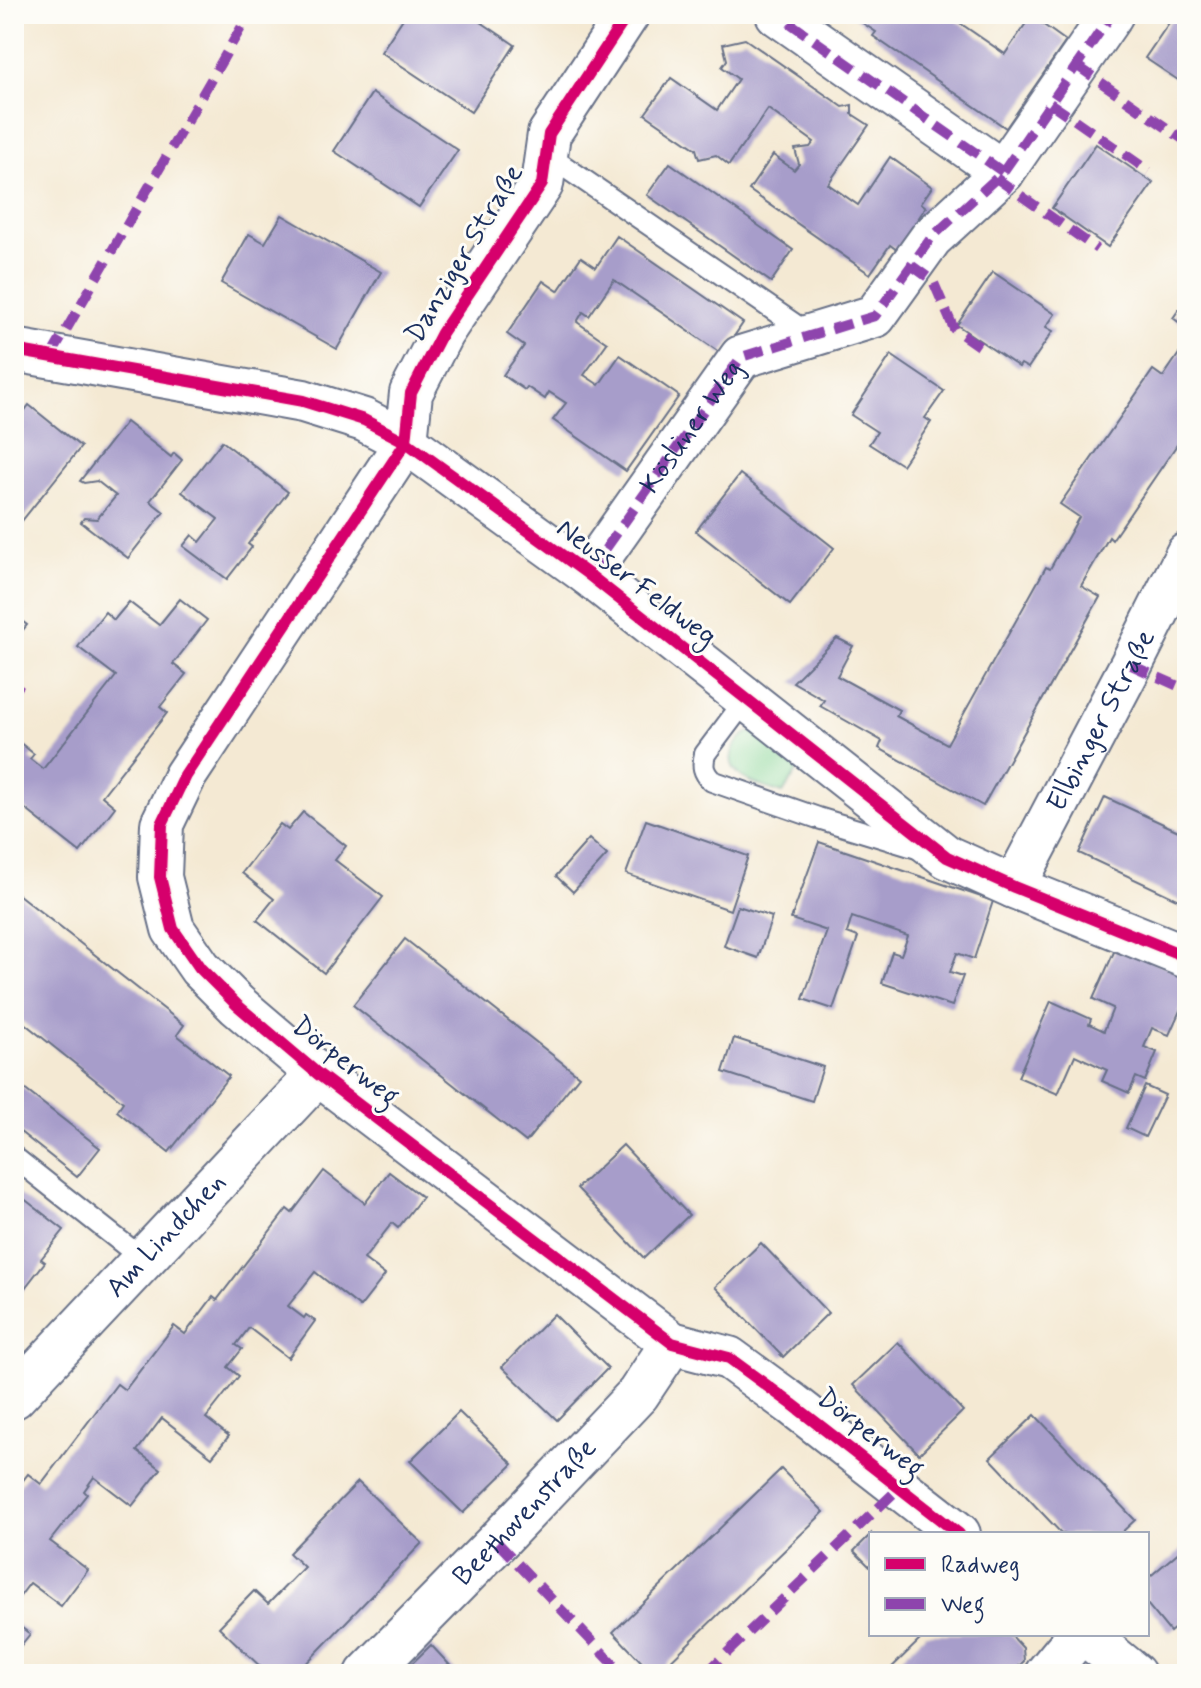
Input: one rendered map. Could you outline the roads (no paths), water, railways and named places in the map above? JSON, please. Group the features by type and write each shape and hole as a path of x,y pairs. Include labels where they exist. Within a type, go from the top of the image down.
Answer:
{"street":[{"name":"Danziger Straße","path":"406,442 411,393 442,333 542,184 549,134 628,14"},
{"path":"777,14 1003,172"},
{"name":"Kösliner Weg","path":"588,574 741,357 875,316 931,238 1003,172 1112,14"},
{"name":"Neusser Feldweg","path":"14,350 303,401 364,420 406,442 588,574 947,857 1187,957"},
{"name":"Dörperweg","path":"406,442 185,776 162,824 160,877 173,929 200,968 237,1005 318,1074 672,1343 729,1358 956,1532"},
{"name":"Elbinger Straße","path":"1014,887 1187,554"},
{"name":"Am Lindchen","path":"14,1397 318,1074"},
{"name":"Beethovenstraße","path":"367,1674 638,1394 672,1343"},
{"path":"1046,1674 1077,1636"},
{"path":"1087,1636 1134,1674"}],"lane":[{"path":"546,154 810,335"},
{"name":"Neusser Feldweg","path":"747,698 705,754 702,765 712,781 818,818 947,857"},
{"path":"14,1157 144,1260"}]}
